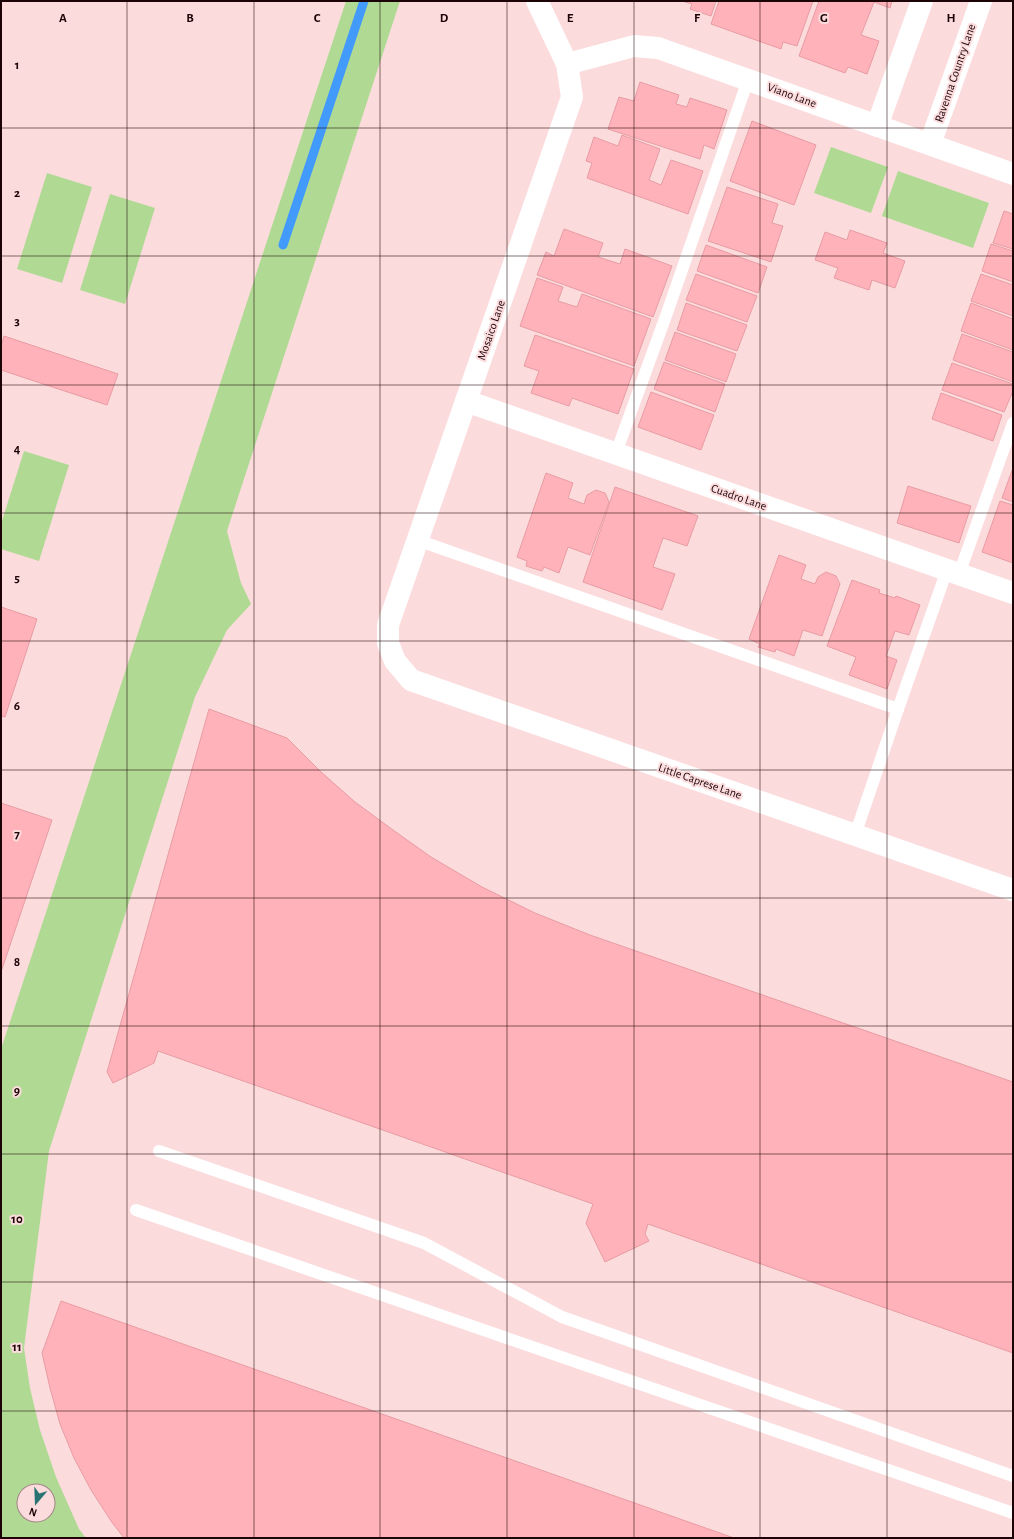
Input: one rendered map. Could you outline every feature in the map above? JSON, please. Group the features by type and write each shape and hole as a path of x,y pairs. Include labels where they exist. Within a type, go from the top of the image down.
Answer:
{"street":[{"name":"Mosaico Lane","path":"395,661 388,643 388,625 572,97 567,64 537,1"},
{"path":"877,126 922,1"},
{"name":"Ravenna Country Lane","path":"930,144 981,1"},
{"name":"Viano Lane","path":"567,64 634,46 658,48 1013,174"},
{"name":"Cuadro Lane","path":"466,401 1013,593"},
{"name":"Little Caprese Lane","path":"395,661 411,680 1013,890"}],"lane":[{"path":"616,453 667,313 748,80"},
{"path":"855,835 898,709 1013,423"},
{"path":"417,540 898,709"},
{"path":"159,1151 424,1243 562,1317 1013,1476"},
{"path":"136,1210 1013,1513"}],"green space":[{"path":"346,1 400,1 227,531 241,583 251,604 227,630 195,697 49,1151 24,1348 30,1388 40,1430 56,1477 79,1529 86,1538 1,1538 1,1049"},
{"path":"831,147 888,167 871,213 814,193"},
{"path":"898,171 989,203 973,248 882,216"},
{"path":"47,173 92,187 62,283 17,269"},
{"path":"110,194 155,208 125,304 80,290"},
{"path":"24,451 69,465 39,561 1,549 1,524"}],"building":[{"path":"682,1 716,1 711,16 690,9 692,4"},
{"path":"719,1 813,1 797,46 783,42 781,49 711,24"},
{"path":"819,1 892,1 890,8 874,2 861,35 879,41 867,74 848,67 845,73 799,56"},
{"path":"640,82 679,95 676,104 687,107 690,98 727,110 714,149 704,145 700,159 608,129 619,97 634,101"},
{"path":"752,121 816,145 794,205 730,181"},
{"path":"622,135 660,149 649,180 661,185 671,160 703,171 688,214 587,178 592,163 586,161 594,137 618,146"},
{"path":"727,187 778,204 772,223 783,226 771,262 708,241"},
{"path":"1004,211 1013,214 1013,249 993,243"},
{"path":"564,229 603,243 598,257 620,264 625,249 672,266 653,317 537,275 546,252 554,256"},
{"path":"850,230 887,243 883,253 905,261 895,288 872,280 869,290 834,278 838,268 815,260 825,232 847,240"},
{"path":"991,244 1013,251 1013,282 982,271"},
{"path":"706,245 767,267 758,293 697,271"},
{"path":"696,274 757,296 747,322 686,300"},
{"path":"981,274 1013,285 1013,316 971,301"},
{"path":"537,278 563,287 558,301 577,307 582,294 651,319 634,366 520,326"},
{"path":"686,303 747,325 737,351 677,330"},
{"path":"971,303 1013,319 1013,350 961,331"},
{"path":"675,332 736,354 726,382 665,360"},
{"path":"962,334 1013,352 1013,382 953,360"},
{"path":"535,335 634,369 618,414 572,398 569,406 531,393 539,371 524,366"},
{"path":"4,336 118,374 107,405 1,370 1,346"},
{"path":"664,362 725,384 715,412 654,389"},
{"path":"952,363 1013,384 1013,391 1004,412 942,390"},
{"path":"651,392 714,415 701,450 638,427"},
{"path":"941,393 1002,415 993,441 932,419"},
{"path":"1013,468 1013,502 1002,498"},
{"path":"546,473 573,483 568,498 584,504 587,495 596,490 605,493 609,502 590,555 568,547 559,573 544,567 542,571 526,566 527,561 517,557"},
{"path":"908,486 971,506 959,543 897,523"},
{"path":"615,487 698,516 687,546 663,538 653,567 675,574 662,610 583,582"},
{"path":"1000,501 1013,505 1013,563 982,552"},
{"path":"779,555 806,565 801,579 815,584 818,577 826,572 836,576 840,584 822,636 803,630 794,656 776,649 775,652 758,647 760,644 749,639"},
{"path":"852,580 880,590 879,593 895,598 896,596 920,605 909,635 895,631 886,656 897,660 887,689 849,675 856,657 827,646"},
{"path":"1,607 37,619 5,717 1,716"},
{"path":"209,709 287,738 320,771 355,802 431,857 482,887 535,913 590,935 1013,1082 1013,1353 648,1224 645,1234 649,1241 605,1262 586,1223 593,1204 158,1051 154,1063 113,1083 107,1072"},
{"path":"1,803 52,820 1,972"},
{"path":"61,1301 734,1538 124,1538 91,1490 74,1458 60,1424 50,1388 42,1353"}],"waterway":[{"path":"283,245 364,1"}]}
